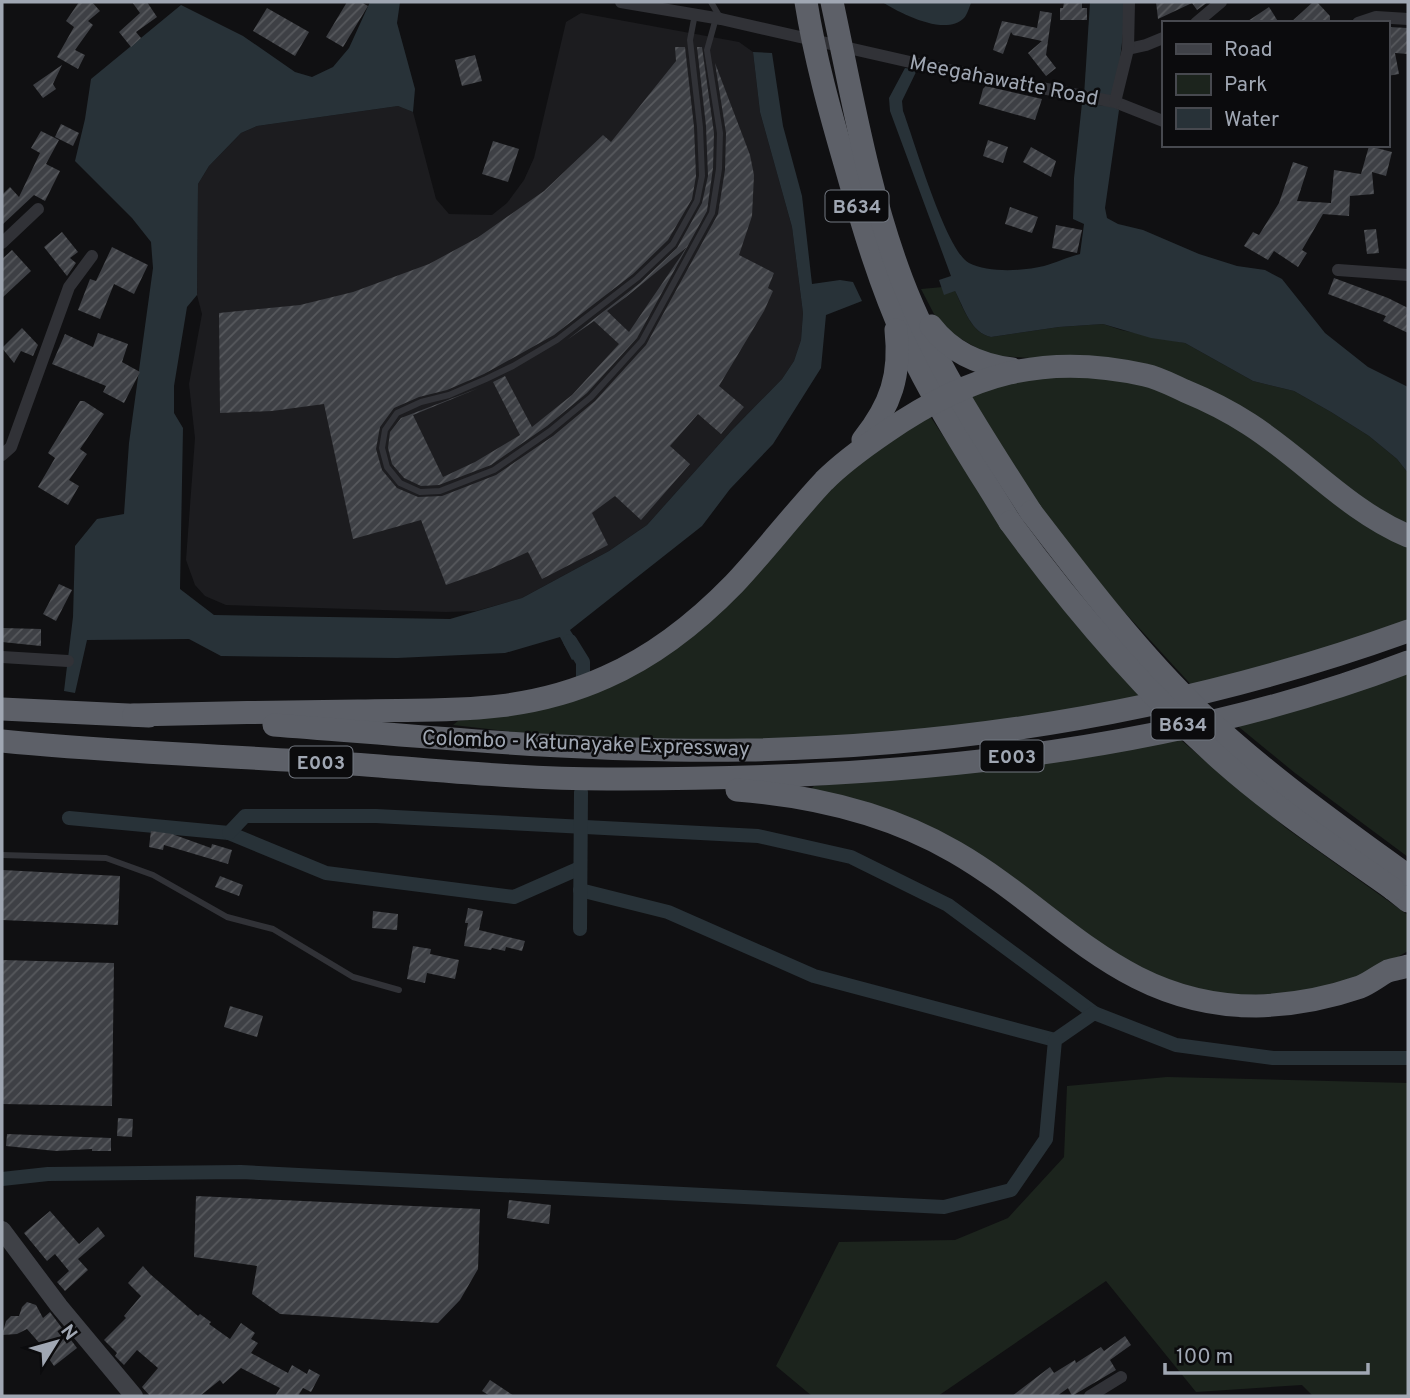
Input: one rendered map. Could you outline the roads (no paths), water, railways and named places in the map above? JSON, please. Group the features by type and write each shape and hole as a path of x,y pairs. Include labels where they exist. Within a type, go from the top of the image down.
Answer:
{"highway":[{"name":"B634","path":"806,2 812,41 877,273 895,315 945,396 1010,522 1054,583 1085,620 1172,714 1223,762 1284,811 1404,885"},
{"name":"B634","path":"832,2 867,166 945,396 1119,624 1199,711 1404,885"},
{"path":"909,295 950,347 990,366 1026,369"},
{"path":"134,715 473,710 530,703 604,678 649,655 704,613 734,584 824,481 850,456 879,420 891,398 898,361 895,315"},
{"path":"850,456 925,405 989,378 1052,366 1124,371 1149,376 1200,398 1249,424 1332,489 1408,536"},
{"name":"Colombo - Katunayake Expressway","path":"2,709 134,715 527,745 611,748 747,750 915,741 1060,723 1170,701 1239,685 1408,631"},
{"name":"Colombo - Katunayake Expressway","path":"2,741 605,779 858,772 1054,751 1160,733 1262,709 1408,662"},
{"path":"605,779 781,793 836,804 902,825 956,852 1083,945 1133,976 1174,994 1256,1006 1301,1002 1362,986 1398,968 1408,958"}],"street":[{"path":"621,2 718,18 812,41"},
{"path":"1115,102 1128,48 1130,6 1143,2"},
{"path":"1198,21 1221,2"},
{"path":"1363,21 1376,17 1408,19"},
{"path":"1128,48 1162,38"},
{"name":"Meegahawatte Road","path":"812,41 1115,102 1162,121"},
{"path":"2,243 38,209"},
{"path":"2,455 11,447 69,287 92,256"},
{"path":"1338,270 1408,275"},
{"path":"2,657 68,661"},
{"path":"2,1230 59,1306 134,1396"},
{"path":"1090,1396 1121,1377"}],"lane":[{"path":"695,15 690,40 700,127 702,176 697,201 673,244 627,286 556,340 486,379 397,413 385,430 382,448 387,467 400,483 420,492 440,491 494,470 550,431 591,397 642,341 712,213 719,169 720,133 707,50 718,18 711,2"},
{"path":"2,855 106,858 153,875 227,917 273,929 353,978 399,990"}],"water":[{"path":"370,2 400,2 397,23 415,89 413,112 398,106 257,126 241,133 209,166 198,184 197,295 187,307 174,386 174,413 183,428 180,589 214,615 450,619 522,598 609,551 647,525 731,431 782,379 794,361 801,340 803,313 792,227 760,112 753,52 772,53 783,126 802,196 812,284 840,280 853,282 862,301 826,315 821,368 773,444 730,489 702,526 570,630 584,652 572,660 560,637 505,653 397,658 221,656 189,639 87,640 75,693 64,691 73,617 75,546 97,519 124,514 129,443 153,268 151,242 132,218 75,161 91,79 181,5 243,36 295,72 312,77 333,67 349,48"},
{"path":"882,2 971,3 964,18 946,25 923,21"},
{"path":"1090,2 1123,2 1123,34 1115,102 1084,96"},
{"path":"905,68 917,70 902,101 903,111 941,217 960,254 969,263 996,270 1016,270 1044,266 1080,254 1084,224 1073,219 1074,178 1082,103 1115,107 1119,110 1105,208 1107,218 1199,254 1237,266 1265,270 1282,279 1325,333 1368,367 1408,387 1408,473 1397,459 1369,436 1331,412 1294,391 1253,381 1185,343 1151,338 1103,324 991,337 978,331 955,291 944,295 939,280 951,276 890,111 889,98"}],"waterway":[{"path":"570,641 583,662 583,677"},
{"path":"580,929 581,792"},
{"path":"229,833 245,816 376,816 758,836 851,857 948,905 1094,1013"},
{"path":"69,818 229,833 326,873 514,897 580,868"},
{"path":"580,890 668,912 814,976 1055,1040"},
{"path":"2,1179 48,1174 241,1172 944,1207 1011,1190 1046,1139 1055,1040 1094,1013 1176,1045 1273,1058 1408,1058"}]}
